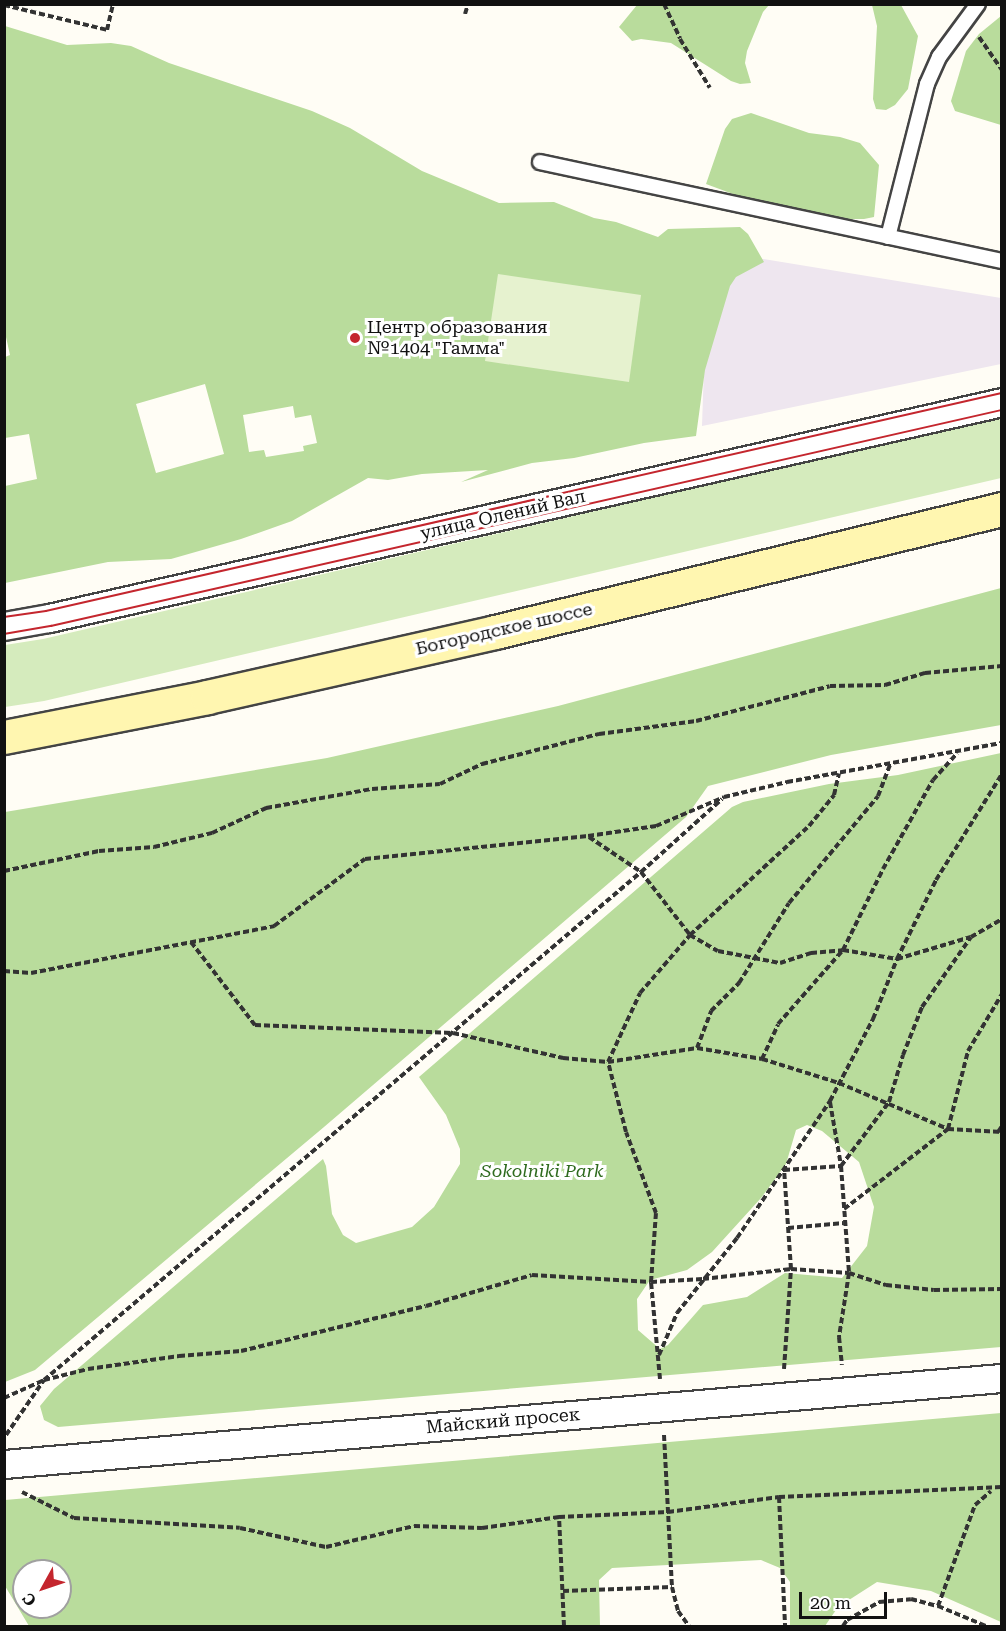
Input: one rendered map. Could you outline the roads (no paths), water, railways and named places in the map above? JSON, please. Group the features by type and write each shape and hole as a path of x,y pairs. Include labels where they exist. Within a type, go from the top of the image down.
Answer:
{"main road":[{"name":"Богородское шоссе","path":"4,737 207,696 495,632 1002,509"}],"street":[{"name":"улица Олений Вал","path":"4,626 49,618 1002,402"},
{"name":"Майский просек","path":"5,1464 1002,1378"}],"lane":[{"path":"888,237 927,84 939,57 978,4"},
{"path":"540,162 1002,261"}],"tram line":[{"path":"4,617 46,611 1002,393"},
{"path":"4,634 51,626 1002,410"}],"place":[{"name":"Центр образования №1404 \"Гамма\"","path":"355,338"}],"park label":[{"name":"Sokolniki Park","path":"542,1171"}]}
